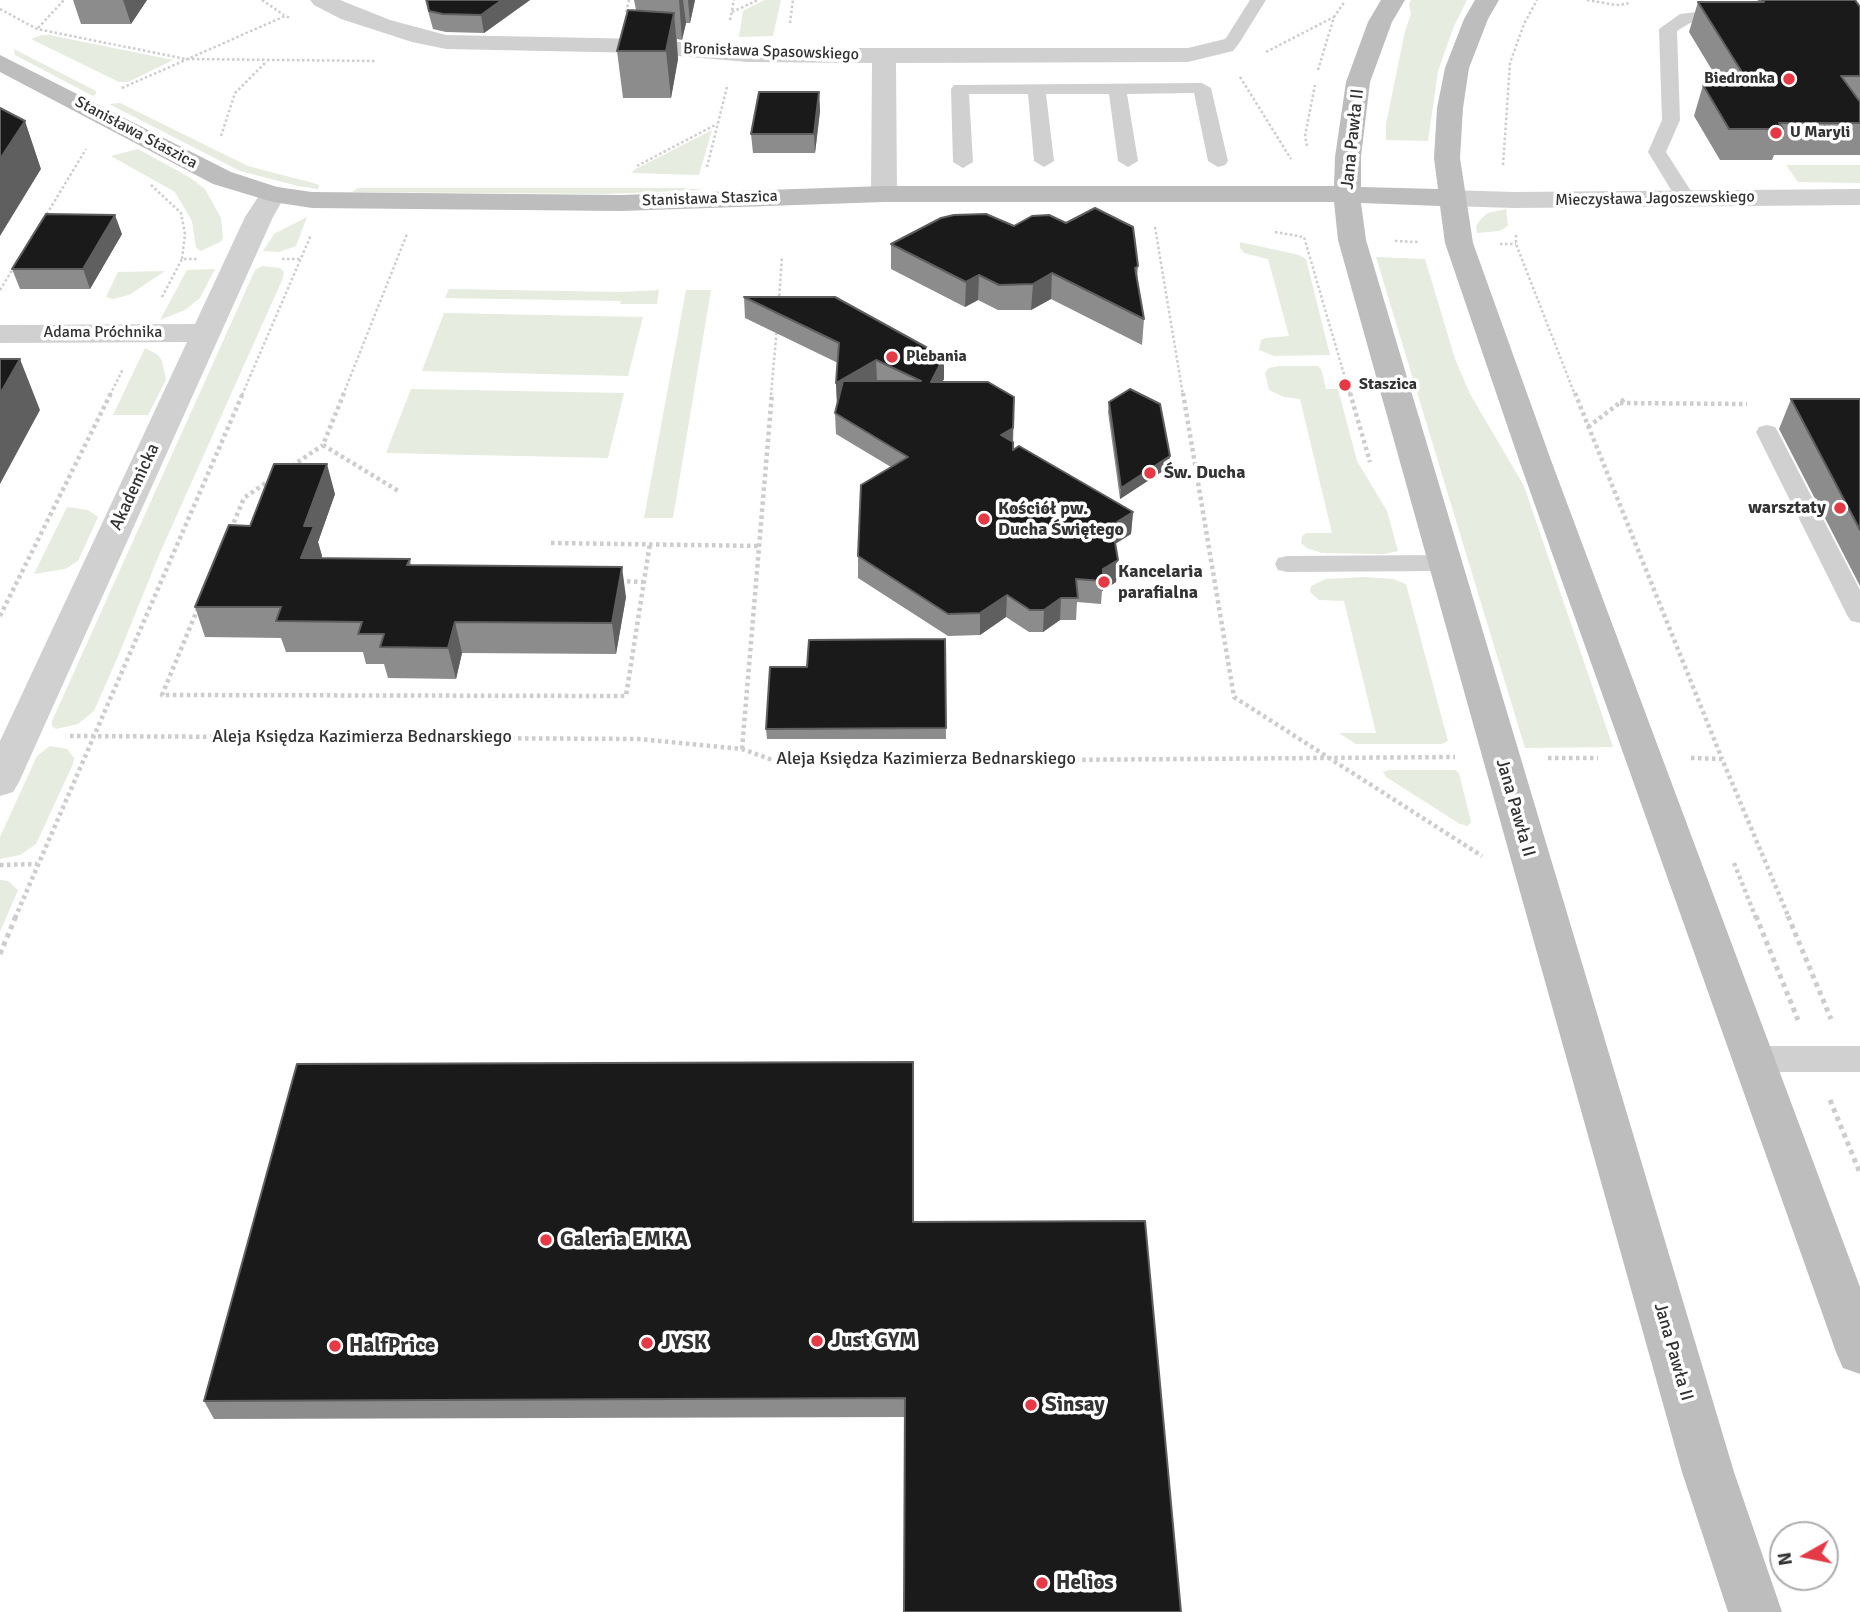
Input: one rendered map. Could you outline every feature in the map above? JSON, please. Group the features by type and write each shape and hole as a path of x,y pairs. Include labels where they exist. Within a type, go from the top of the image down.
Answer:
{"main road":[{"name":"Jana Pawła II","path":"1393,0 1380,22 1358,82 1348,157 1347,194 1352,240 1444,563 1483,757 1708,1472 1755,1612"},
{"path":"1487,0 1476,19 1457,68 1450,108 1447,158 1459,243 1477,299 1860,1352"},
{"name":"Stanisława Staszica","path":"0,62 215,175 273,194 344,202 621,203 884,194 1347,194 1451,198"}],"street":[{"name":"Bronisława Spasowskiego","path":"322,0 360,17 420,37 446,42 644,46 748,55 1230,57"},
{"path":"884,56 884,194"},
{"name":"Akademicka","path":"0,782 259,217 273,194"},
{"name":"Mieczysława Jagoszewskiego","path":"1451,198 1513,200 1860,197"},
{"name":"Adama Próchnika","path":"0,334 206,333"}],"lane":[{"path":"1230,57 1233,41 1258,0"},
{"path":"1686,199 1657,152 1671,120 1668,29 1686,18 1752,13"},
{"path":"1188,55 1202,88 1218,161"},
{"path":"963,162 960,89 1202,88"},
{"path":"1036,89 1044,161"},
{"path":"1117,89 1128,161"},
{"path":"1767,432 1860,615"},
{"path":"1287,564 1444,563"},
{"path":"1752,1059 1854,1059"}],"path":[{"path":"37,29 64,0"},
{"path":"262,0 285,16"},
{"path":"732,12 758,0"},
{"path":"1513,200 1502,162 1510,63 1524,24 1537,0"},
{"path":"1587,0 1616,5 1627,4 1629,0"},
{"path":"0,9 37,29 186,59 378,61"},
{"path":"1256,57 1334,17"},
{"path":"1230,57 1294,164"},
{"path":"218,143 235,93 267,61"},
{"path":"706,170 727,86"},
{"path":"633,168 718,124"},
{"path":"36,231 86,149 75,143"},
{"path":"0,616 141,333 182,259 185,233 181,213 161,192 143,180"},
{"path":"289,468 323,445 411,224"},
{"path":"0,954 314,226"},
{"path":"1265,230 1304,237 1372,468"},
{"path":"1516,244 1722,758 1854,1059"},
{"path":"778,311 782,256"},
{"path":"182,259 300,259"},
{"path":"0,290 14,267"},
{"path":"742,749 777,325"},
{"path":"1588,427 1626,398"},
{"path":"1620,403 1753,404"},
{"path":"323,445 400,492"},
{"path":"229,535 244,498 278,475"},
{"path":"203,596 162,695 626,696 650,543"},
{"path":"551,544 760,546"},
{"path":"618,581 643,582"},
{"name":"Aleja Księdza Kazimierza Bednarskiego","path":"95,736 639,739 742,749 778,762 1722,758"},
{"path":"0,865 37,864"}],"shaded area":[{"path":"764,0 781,0 773,36 739,37 743,11"},
{"path":"1411,0 1467,0 1454,26 1438,71 1428,141 1386,140 1386,124 1411,14"},
{"path":"42,35 173,60 128,82 119,82 31,39"},
{"path":"14,49 96,91 96,94 93,96 15,55"},
{"path":"120,103 248,166 313,183 319,185 318,189 240,171 109,104"},
{"path":"712,130 699,175 632,173 634,170"},
{"path":"138,149 189,177 205,189 221,218 223,238 220,242 201,251 196,248 192,221 175,192 111,156"},
{"path":"1786,165 1860,165 1860,183 1798,182"},
{"path":"358,188 704,190 604,194 352,192"},
{"path":"1506,209 1508,225 1505,228 1477,233 1476,226 1488,213"},
{"path":"307,217 296,246 279,252 263,251 274,234"},
{"path":"1240,242 1299,255 1306,259 1330,355 1274,356 1259,350 1261,340 1265,338 1289,336 1268,259 1244,253"},
{"path":"1376,257 1425,259 1455,359 1470,394 1524,486 1613,747 1525,748"},
{"path":"262,266 280,268 284,272 283,278 159,555 94,711 78,724 56,729 52,726 52,721 255,270"},
{"path":"215,269 200,298 185,310 160,320 187,270"},
{"path":"165,271 129,295 113,299 106,297 118,272"},
{"path":"449,289 622,292 659,290 657,304 620,304 621,301 445,298"},
{"path":"686,290 711,290 673,518 644,518"},
{"path":"444,313 643,317 628,376 422,371"},
{"path":"145,348 158,355 162,361 166,380 148,415 113,415"},
{"path":"1318,366 1326,389 1338,389 1357,461 1387,511 1398,551 1384,554 1322,553 1301,543 1302,536 1306,533 1332,533 1300,399 1284,397 1269,390 1265,373 1269,368"},
{"path":"411,389 624,393 608,458 386,453"},
{"path":"67,507 88,510 98,517 78,561 65,569 34,574"},
{"path":"1326,579 1393,579 1406,584 1448,741 1441,744 1356,744 1339,733 1376,733 1344,601 1319,600 1310,592 1311,586"},
{"path":"50,746 67,749 74,758 73,764 36,844 20,855 0,859 0,837 37,756"},
{"path":"1455,770 1459,773 1471,822 1468,826 1460,824 1386,777 1383,772"},
{"path":"0,880 8,881 18,890 0,932"}],"building":[{"path":"427,0 502,0 481,15 429,11"},
{"path":"1762,0 1855,0 1860,7 1860,76 1841,76 1860,102 1860,123 1779,123 1783,129 1729,129 1703,85 1750,85 1698,2 1764,2"},
{"path":"628,10 674,13 666,51 617,51"},
{"path":"759,92 819,92 814,134 751,134"},
{"path":"0,108 25,121 0,159"},
{"path":"1095,208 1133,227 1138,266 1135,268 1144,319 1052,273 1033,284 999,285 979,275 966,282 891,244 941,218 954,215 986,214 1014,226 1032,216 1049,215 1066,223"},
{"path":"46,214 115,215 83,269 12,269"},
{"name":"Kościół pw. Ducha Świętego","path":"744,297 835,297 944,357 931,382 988,382 1014,397 1013,428 1001,435 1013,442 1013,450 1019,446 1133,512 1112,525 1118,560 1103,569 1103,581 1076,579 1078,598 1061,598 1044,610 1030,610 1007,595 980,613 948,614 858,556 861,485 908,457 835,413 843,381 921,381 876,360 836,383 839,343"},
{"path":"0,359 20,359 0,394"},
{"path":"1130,389 1160,404 1170,456 1121,488 1109,402"},
{"path":"1791,399 1860,399 1860,530"},
{"path":"274,464 327,464 304,526 314,526 301,558 410,559 407,565 622,567 612,623 455,622 448,648 380,647 384,634 358,634 362,622 276,621 281,607 195,607 229,525 250,526"},
{"path":"945,639 946,728 766,729 770,667 807,667 809,640"},
{"path":"913,1062 913,1222 1145,1221 1181,1612 904,1612 905,1398 204,1401 297,1064"}],"place":[{"name":"Biedronka","path":"1789,79"},
{"name":"U Maryli","path":"1776,133"},
{"name":"Plebania","path":"892,357"},
{"name":"Staszica","path":"1345,385"},
{"name":"Św. Ducha","path":"1150,473"},
{"name":"warsztaty","path":"1840,508"},
{"name":"Kościół pw. Ducha Świętego","path":"984,519"},
{"name":"Kancelaria parafialna","path":"1104,582"},
{"name":"Galeria EMKA","path":"546,1240"},
{"name":"Just GYM","path":"817,1341"},
{"name":"JYSK","path":"647,1343"},
{"name":"HalfPrice","path":"335,1346"},
{"name":"Sinsay","path":"1031,1405"},
{"name":"Helios","path":"1042,1583"}]}
